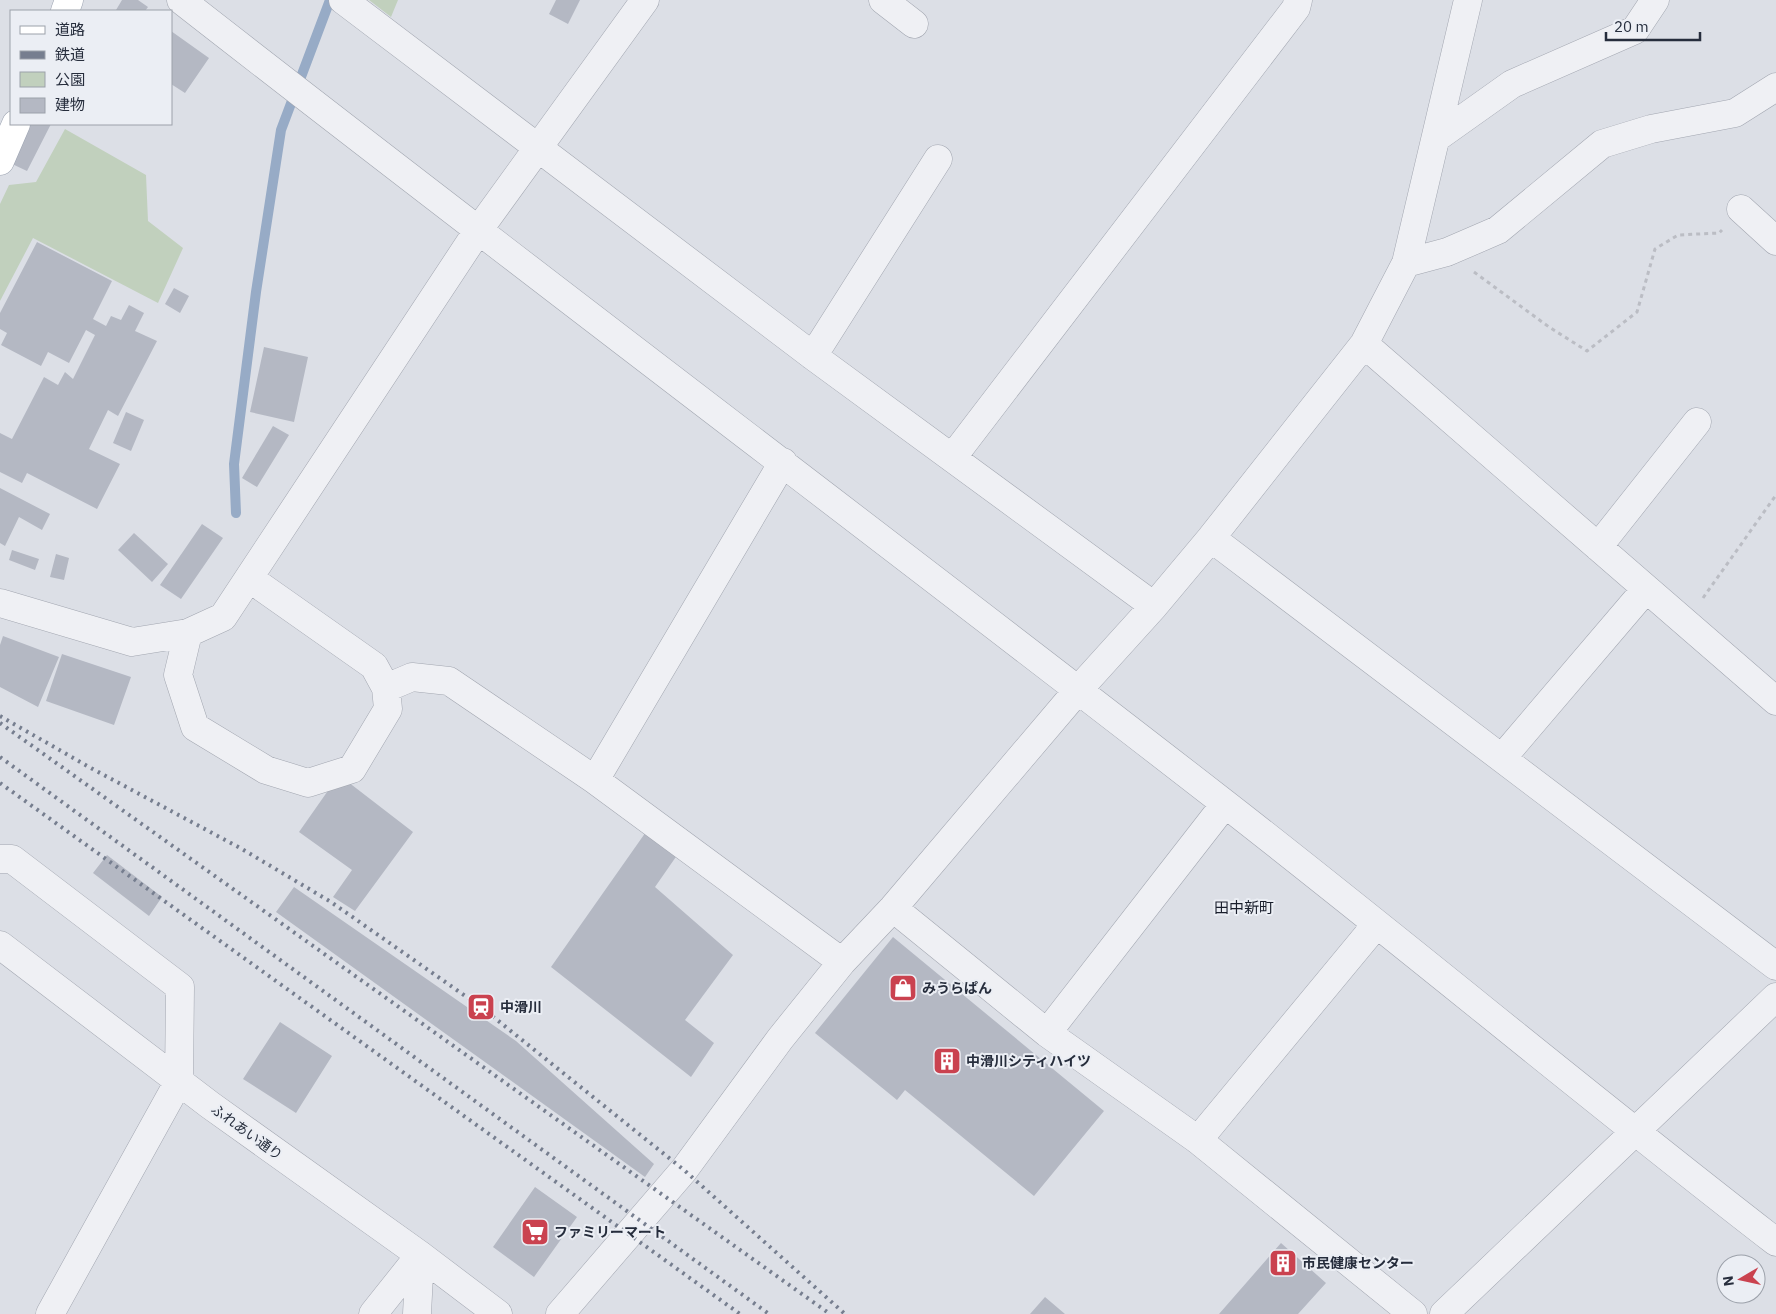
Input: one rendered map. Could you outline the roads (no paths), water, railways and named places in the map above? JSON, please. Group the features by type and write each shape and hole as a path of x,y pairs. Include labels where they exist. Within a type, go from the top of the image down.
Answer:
{"main road":[{"path":"0,161 16,125"}],"street":[{"path":"180,0 478,232 783,462 1225,804 1633,1132 1776,1242"},
{"path":"343,0 537,149 813,356 1154,606"},
{"path":"0,603 132,642 188,633 223,617 478,232 645,0"},
{"path":"883,0 914,24"},
{"path":"560,1314 684,1170 780,1039 842,962 893,908 1078,690 1154,606 1211,538 1364,344 1406,263 1468,0"},
{"path":"1436,138 1512,84 1635,30 1654,0"},
{"path":"952,458 1290,2"},
{"path":"1406,263 1447,252 1498,230 1602,144 1650,129 1735,113 1776,87"},
{"path":"813,356 938,159"},
{"path":"1741,209 1776,241"},
{"path":"1364,344 1776,702"},
{"path":"1598,547 1697,422"},
{"path":"595,780 783,462"},
{"path":"1211,538 1776,966"},
{"path":"188,633 178,674 194,728 266,770 308,783 352,769 388,709 386,688 374,666 249,578"},
{"path":"1502,758 1646,589"},
{"path":"386,688 412,677 449,681 595,780 842,962"},
{"path":"1046,1033 1225,804"},
{"path":"0,859 12,859 180,988 179,1081 50,1314"},
{"path":"893,908 1046,1033 1198,1140 1413,1314"},
{"path":"1198,1140 1376,925"},
{"name":"ふれあい通り","path":"0,945 179,1081 420,1255 498,1314"},
{"path":"1444,1314 1776,997"},
{"path":"373,1314 420,1255"},
{"path":"418,1314 420,1255"}],"waterway":[{"path":"236,513 234,464 256,292 281,130 330,0"}],"railway":[{"path":"0,716 89,767 242,849 331,902 481,1007 684,1170 845,1314"},
{"path":"0,723 830,1314"},
{"path":"0,757 769,1314"},
{"path":"0,783 740,1314"}],"place":[{"name":"みうらぱん","path":"903,988"},
{"name":"中滑川","path":"481,1007"},
{"name":"中滑川シティハイツ","path":"947,1061"},
{"name":"ファミリーマート","path":"535,1232"},
{"name":"市民健康センター","path":"1283,1263"}],"district":[{"name":"田中新町","path":"1244,907"}]}
